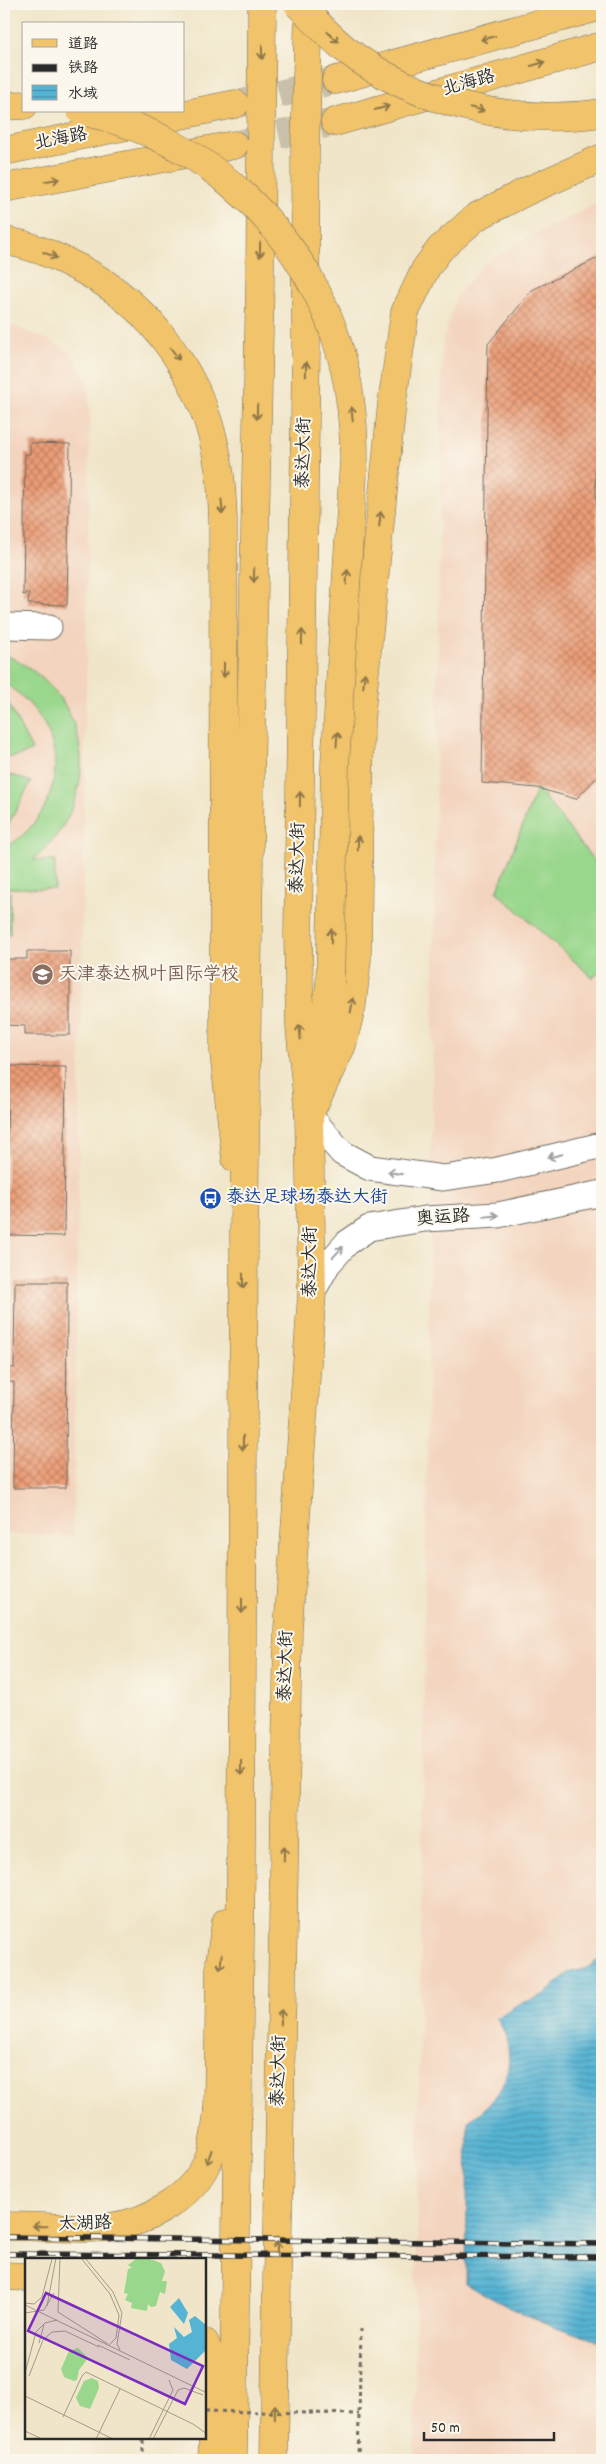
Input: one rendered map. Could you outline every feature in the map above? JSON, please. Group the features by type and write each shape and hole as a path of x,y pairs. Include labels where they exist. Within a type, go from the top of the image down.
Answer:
{"main road":[{"path":"233,2460 241,1862 244,1232 250,782 260,282 262,4"},
{"path":"298,4 345,48 375,69 409,86 444,100 495,113 547,118 602,113"},
{"name":"泰达大街","path":"274,2460 288,1629 312,1293 309,1115 300,1027 298,936 306,347 304,151 309,4"},
{"path":"336,80 602,6"},
{"name":"北海路","path":"335,122 602,46"},
{"path":"4,106 22,104"},
{"name":"北海路","path":"4,151 235,104"},
{"path":"84,112 136,127 174,144 208,165 253,203 282,237 310,281 326,313 342,361 352,410 354,459 335,764 330,985 309,1115"},
{"path":"4,188 234,145"},
{"path":"309,1115 342,1045 352,1005 357,959 360,722 392,403 405,312 426,268 440,250 476,216 526,190 602,158"},
{"path":"4,241 33,248 95,276 120,293 140,311 177,356 191,378 214,445 220,469 223,519 224,1053 244,1232"},
{"name":"太湖路","path":"4,2226 112,2226 134,2221 164,2208 188,2189 203,2171 213,2143 218,2109 220,1962 226,1921 241,1862"},
{"path":"4,2276 25,2277"},
{"path":"206,2347 212,2368 214,2385 212,2460"}],"street":[{"path":"4,626 49,627"},
{"path":"309,1115 342,1153 370,1168 423,1176 443,1178 498,1170 602,1145"},
{"name":"奥运路","path":"312,1293 328,1264 347,1243 369,1228 424,1219 498,1215 602,1193"}],"path":[{"path":"358,2460 361,2329"},
{"path":"206,2411 359,2414"},
{"path":"143,2460 144,2439"}],"shaded area":[{"path":"602,201 602,2460 414,2460 442,343 457,295 483,265 519,242"},
{"name":"天津泰达枫叶国际学校","path":"4,323 49,340 72,354 87,379 90,415 73,1536 4,1534"}],"green space":[{"path":"4,654 34,671 57,694 72,720 80,748 80,777 73,807 57,835 33,860 55,861 55,889 4,888 4,848 22,836 32,826 44,808 55,771 54,754 43,722 20,695 4,683"},
{"path":"8,703 32,750 18,756 4,757 4,731"},
{"path":"4,775 15,776 31,782 6,829"},
{"path":"537,788 602,871 602,968 593,978 497,892"},
{"path":"4,892 10,892 10,935 4,935"}],"water":[{"path":"602,1957 602,2342 532,2317 499,2302 466,2283 468,2121 481,2112 501,2089 509,2062 508,2047 497,2018 513,2007 545,1994 568,1973 587,1968"}],"building":[{"path":"602,256 602,452 595,467 600,581 602,583 602,772 576,799 537,788 482,783 488,344 532,290"},
{"path":"30,443 70,444 67,605 28,604 29,593 23,595 25,454 30,454"},
{"path":"27,951 70,951 70,1035 25,1035 25,1026 4,1025 4,959 27,959"},
{"path":"8,1066 66,1067 64,1236 6,1235"},
{"path":"15,1282 67,1282 66,1488 13,1488 14,1382 4,1383 4,1368 14,1368"}],"tunnel":[{"path":"238,104 336,80"},
{"path":"238,144 335,122"}],"railway":[{"path":"4,2237 602,2244"},
{"path":"4,2254 602,2257"}],"place":[{"name":"天津泰达枫叶国际学校","path":"43,975"},
{"name":"泰达足球场泰达大街","path":"210,1198"}]}
